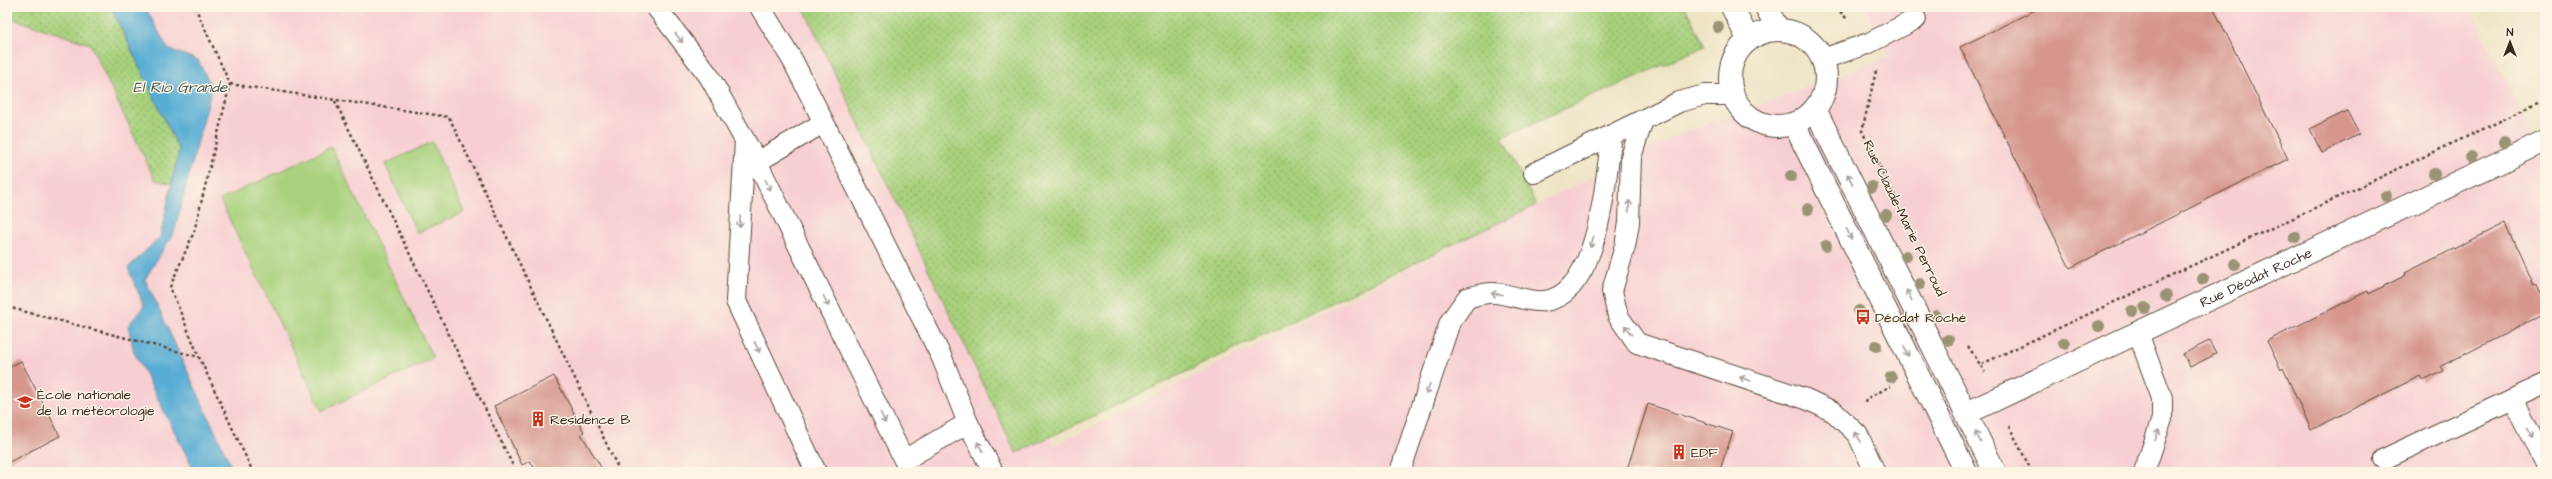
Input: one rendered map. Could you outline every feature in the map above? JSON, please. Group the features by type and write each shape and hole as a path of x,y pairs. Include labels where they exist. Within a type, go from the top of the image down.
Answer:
{"street":[{"path":"1732,7 1748,39"},
{"path":"1766,7 1778,29"},
{"path":"1778,29 1796,33 1812,43 1823,59 1827,77 1824,94 1815,109 1794,124 1776,126 1757,122 1742,111 1732,95 1729,79 1731,64 1737,50 1748,39 1762,32 1778,29"},
{"path":"1815,109 1995,472"},
{"path":"1794,124 1966,472"},
{"name":"Rue Déodat Roche","path":"1967,413 2545,141"}],"lane":[{"path":"656,7 709,76 757,162 907,466 968,423"},
{"path":"760,7 793,61 942,358 968,423 993,472"},
{"path":"1823,59 1869,43 1916,19"},
{"path":"1534,173 1679,102 1705,95 1732,95"},
{"path":"1643,120 1631,157 1629,223 1612,291 1618,316 1637,342 1806,399 1834,412 1858,435 1875,472"},
{"path":"757,162 824,123"},
{"path":"1400,472 1450,322 1467,298 1493,292 1545,301 1567,293 1584,268 1599,219 1612,135"},
{"path":"745,141 736,301 816,472"},
{"path":"2138,333 2162,398 2162,419 2144,472"},
{"path":"2384,459 2545,384"},
{"path":"2513,399 2545,464"}],"path":[{"path":"195,7 230,84 194,232 170,287 199,357 253,472"},
{"name":"Rue Claude-Marie Perroud","path":"1836,7 1869,43 1877,73 1862,131 1902,213"},
{"path":"230,84 334,101 448,116 620,472"},
{"path":"1982,364 2545,100"},
{"path":"334,101 516,472"},
{"path":"7,306 126,339 199,357"},
{"path":"1965,340 1982,364 1996,400 2032,472"}],"shaded area":[{"path":"7,7 833,7 1054,446 1672,137 1889,57 1865,7 2470,7 2545,161 2545,472 7,472"}],"green space":[{"path":"7,7 111,7 180,150 172,184 155,180 90,44 7,17"},
{"path":"803,7 1685,7 1705,46 1502,137 1536,205 1016,453"},
{"path":"432,142 464,212 417,233 385,164"},
{"path":"331,147 433,358 322,411 220,200"}],"water":[{"name":"El Rio Grande","path":"111,7 136,7 148,12 168,49 198,60 212,88 174,232 145,279 234,472 195,472 134,352 128,326 144,306 128,268 160,237 179,150"}],"building":[{"path":"2041,7 2213,7 2288,159 2070,268 1960,47"},
{"path":"2347,111 2359,134 2322,153 2310,129"},
{"path":"2506,223 2534,285 2536,284 2545,302 2545,314 2441,366 2444,371 2423,381 2420,376 2311,430 2283,368 2281,370 2267,341 2368,291 2369,294 2406,275 2405,273"},
{"path":"2209,341 2216,354 2190,367 2183,354"},
{"name":"École nationale de la météorologie","path":"21,361 60,436 7,463 7,368"},
{"name":"Residence B","path":"554,376 584,432 581,434 604,472 537,472 530,461 522,465 494,406"},
{"name":"EDF","path":"1648,404 1733,432 1719,472 1626,472"}],"place":[{"name":"Déodat Roché","path":"1863,317"},
{"name":"École nationale de la météorologie","path":"25,402"},
{"name":"Residence B","path":"538,419"},
{"name":"EDF","path":"1679,452"}]}
